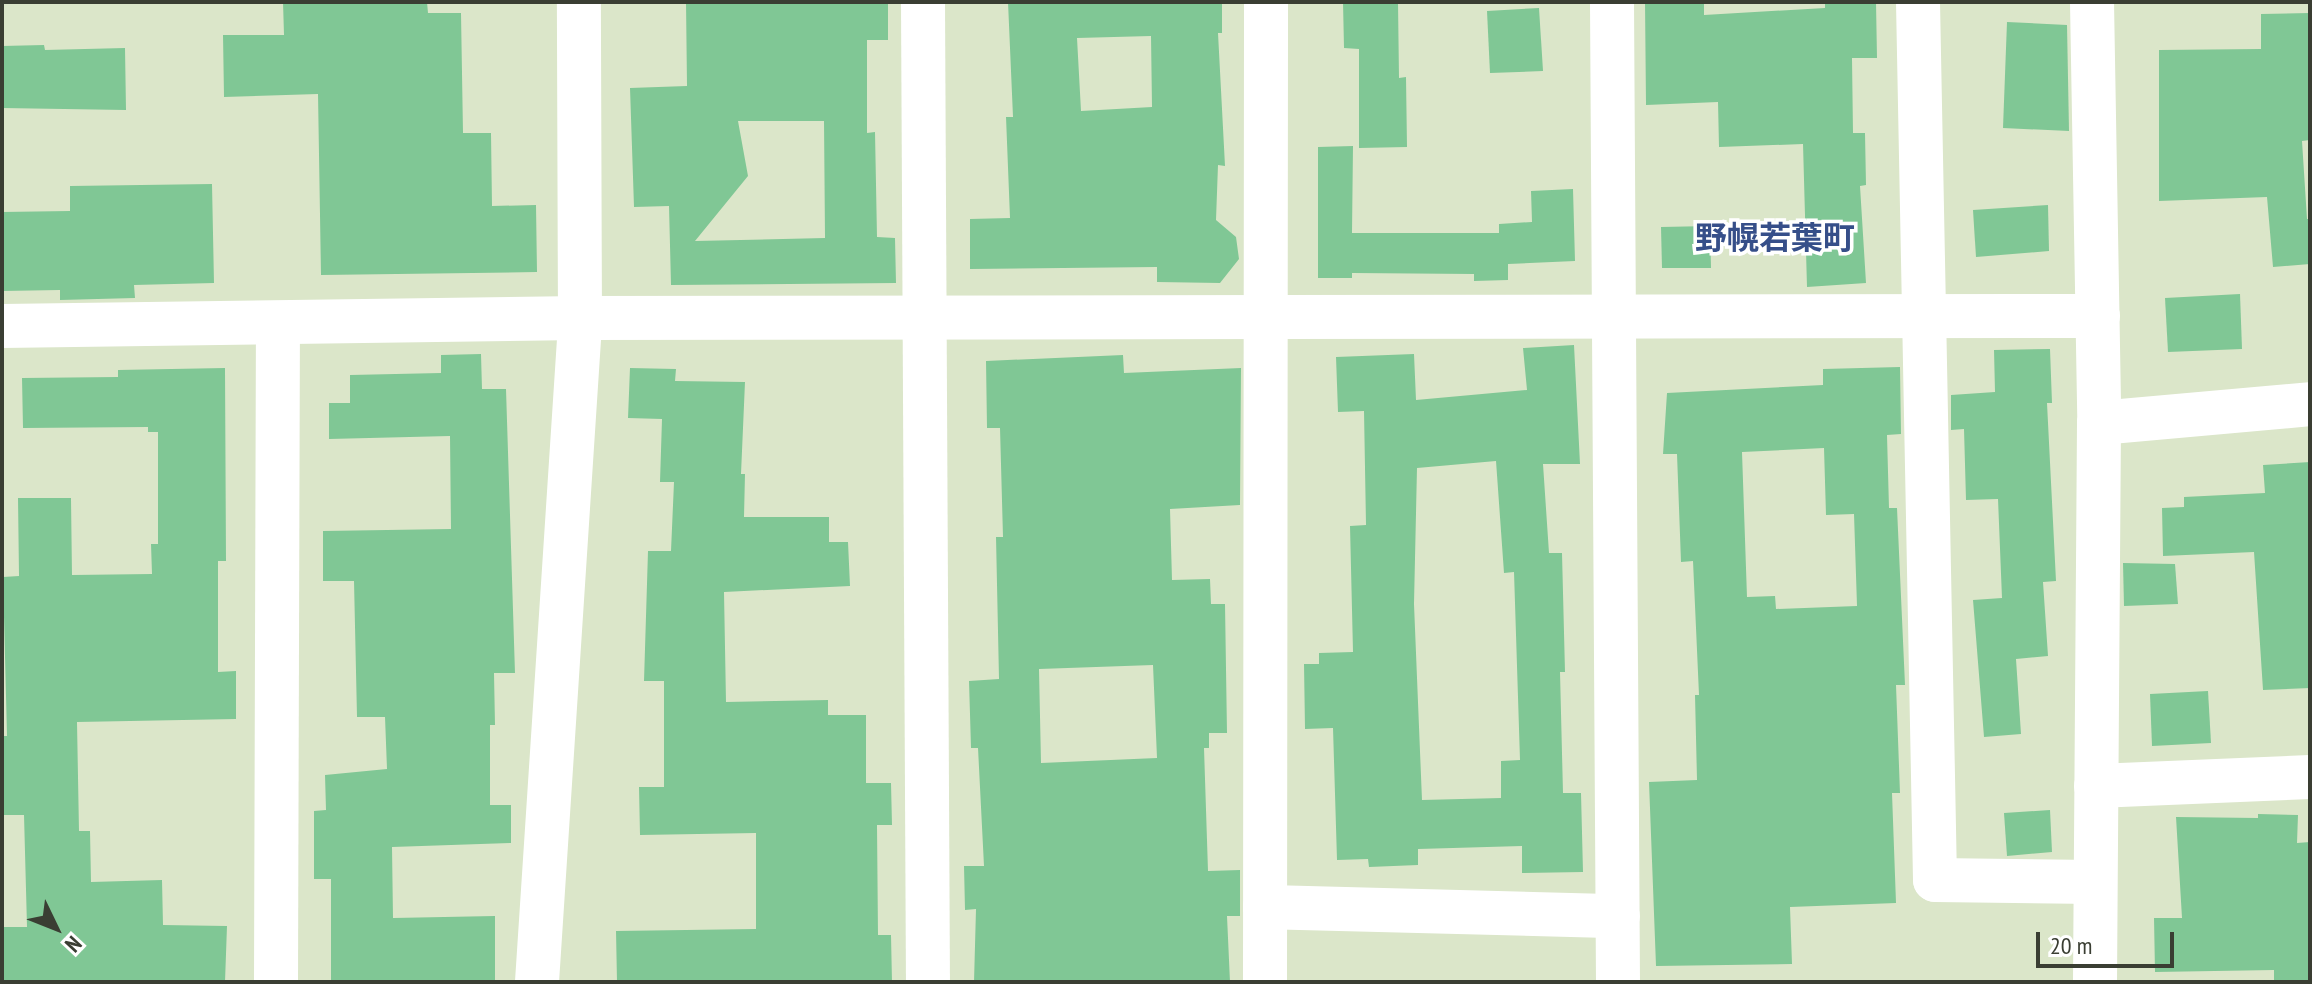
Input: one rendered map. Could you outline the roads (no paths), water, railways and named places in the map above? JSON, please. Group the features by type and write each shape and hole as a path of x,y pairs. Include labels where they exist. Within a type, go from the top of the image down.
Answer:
{"street":[{"path":"537,982 580,318 579,2"},
{"path":"923,2 928,982"},
{"path":"1265,982 1266,2"},
{"path":"1612,2 1618,982"},
{"path":"1918,2 1935,880 2095,882"},
{"path":"2092,2 2099,423 2095,982"},
{"path":"2,326 580,318 2098,316"},
{"path":"276,982 278,323"},
{"path":"2099,423 2310,404"},
{"path":"2096,786 2310,777"},
{"path":"1265,907 1618,916"}],"district":[{"name":"野幌若葉町","path":"1775,237"}]}
